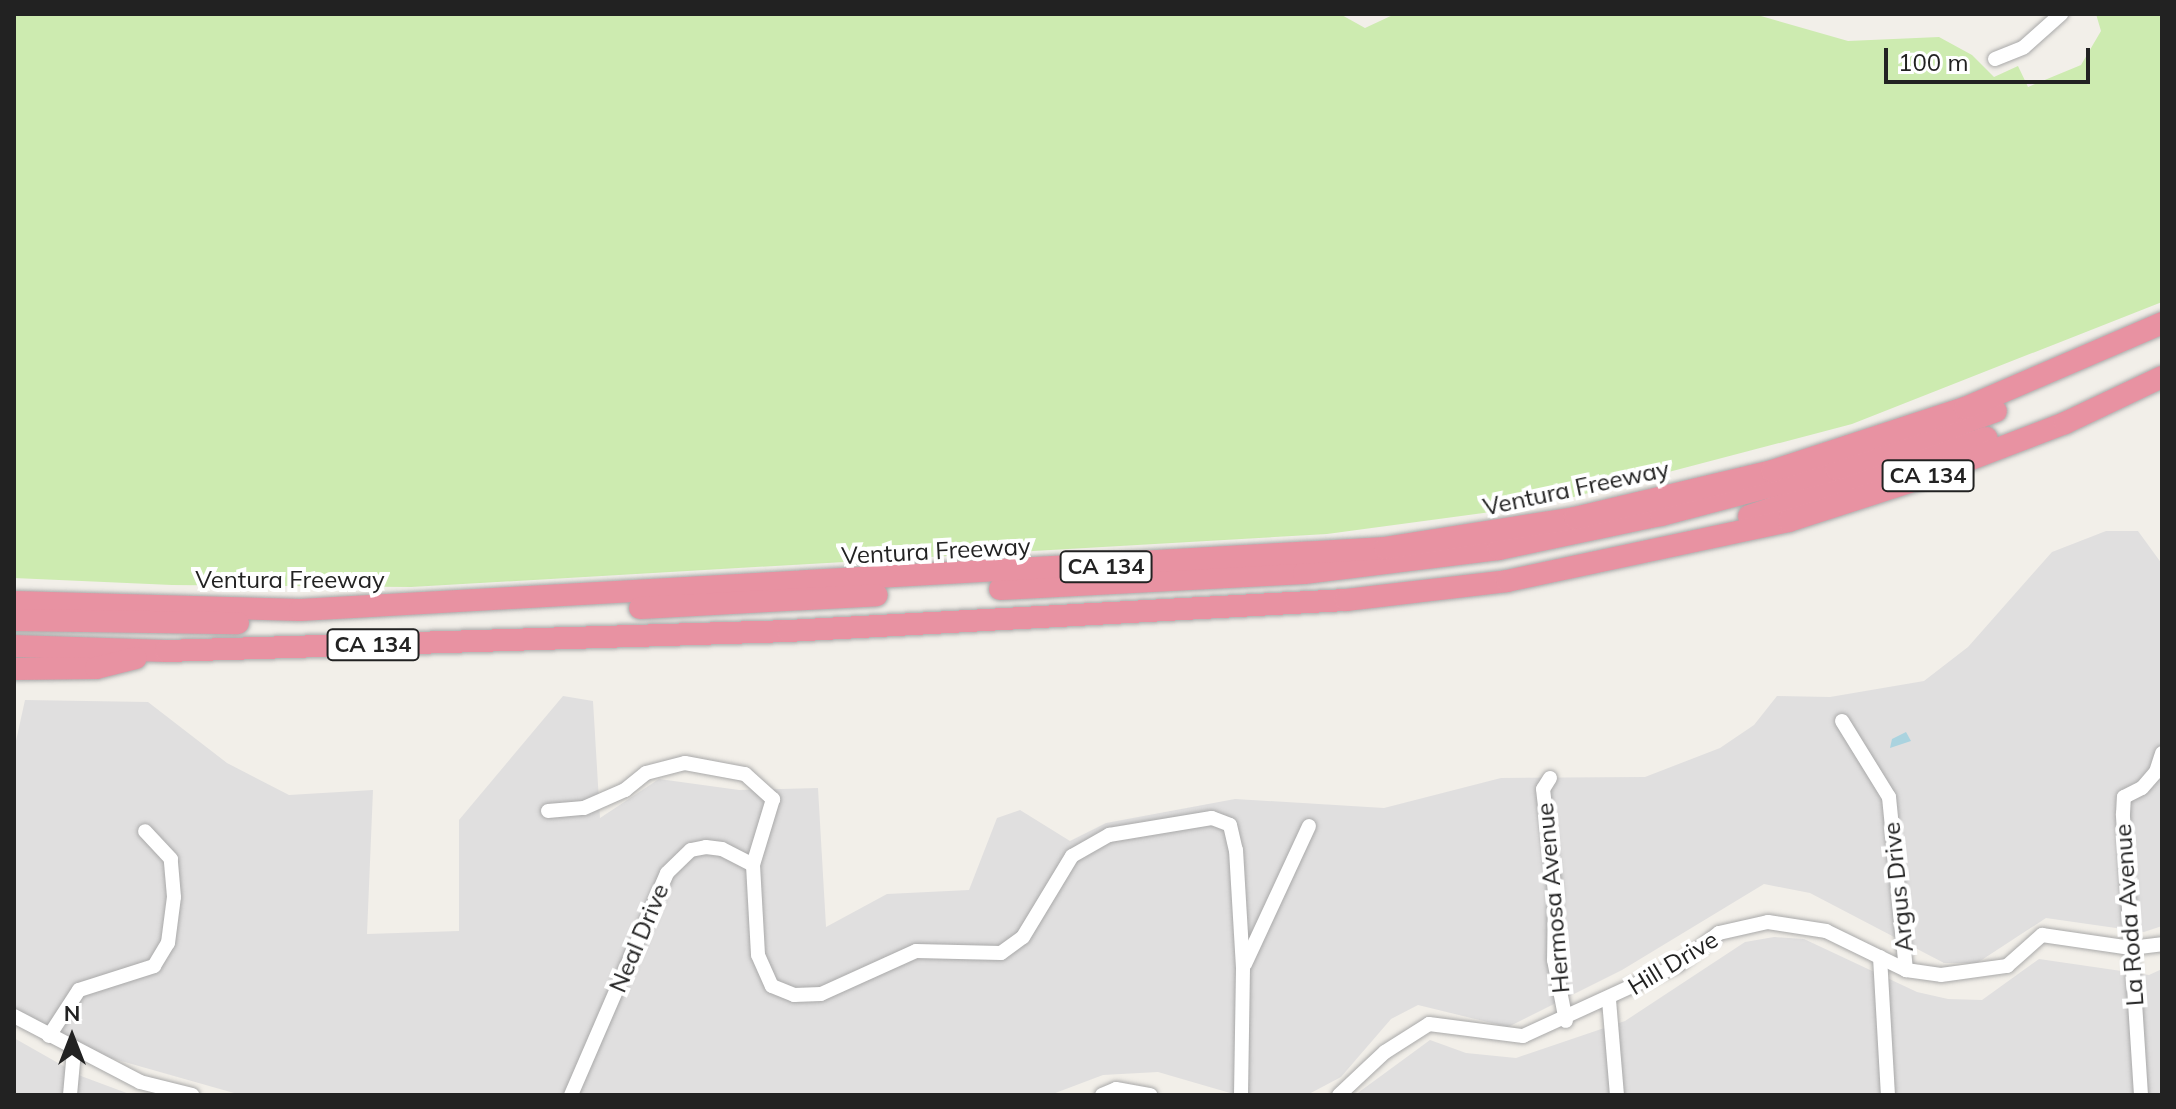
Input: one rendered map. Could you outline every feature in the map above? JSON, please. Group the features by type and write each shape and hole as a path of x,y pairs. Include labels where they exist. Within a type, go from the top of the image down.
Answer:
{"highway":[{"name":"Ventura Freeway","path":"14,602 300,610 1385,548 1575,518 1772,471 2003,393 2162,323"},
{"path":"14,620 335,623 1304,573 1499,549 1661,515 1836,469 1962,425 2162,340"},
{"path":"1685,546 1706,527 1856,484 2010,430 2162,362"},
{"name":"CA 134","path":"14,646 166,651 733,633 1346,600 1507,581 1685,546 1789,521 1919,479 2065,423 2162,377"},
{"path":"14,631 215,635 699,619 733,633"},
{"path":"14,669 96,668 166,651"}],"street":[{"path":"1995,59 2024,47 2061,14"},
{"name":"Argus Drive","path":"1842,721 1889,797 1906,970"},
{"name":"La Roda Avenue","path":"2141,1095 2124,797 2142,788 2156,772 2162,753"},
{"path":"548,811 584,808 625,790 646,773 685,763 745,774 773,799 753,865 758,955 772,986 794,995 821,994 916,951 1001,953 1023,937 1072,856 1109,835 1212,818 1230,825 1243,968 1241,1095"},
{"name":"Hermosa Avenue","path":"1550,778 1543,789 1555,892 1554,960 1566,1021"},
{"path":"1243,968 1309,826"},
{"path":"49,1036 79,990 154,966 168,943 174,897 171,859 145,831"},
{"name":"Neal Drive","path":"571,1095 667,873 691,850 706,847 722,849 753,865"},
{"name":"Hill Drive","path":"1339,1095 1385,1052 1429,1024 1523,1036 1566,1021 1678,965 1719,933 1768,922 1826,931 1906,970 1941,975 2007,966 2042,935 2131,948 2162,944"},
{"name":"Argus Drive","path":"1880,957 1888,1095"},
{"name":"Hermosa Avenue","path":"1609,1000 1617,1095"},
{"path":"14,1016 74,1051 140,1082 192,1095"},
{"path":"70,1095 74,1051"},
{"path":"1111,1093 1150,1095"}],"shaded area":[{"path":"2106,531 2138,531 2162,564 2162,926 2144,932 2046,918 1977,963 1944,963 1810,893 1764,884 1622,970 1508,1027 1418,1005 1391,1019 1341,1077 1307,1095 1237,1095 1158,1072 1103,1075 1050,1095 241,1095 107,1057 14,1011 14,750 25,700 148,702 227,763 289,795 373,790 367,934 459,931 459,820 563,696 593,701 600,818 659,779 739,790 818,788 826,927 887,894 969,890 997,818 1020,810 1070,841 1106,823 1235,799 1384,808 1501,778 1645,777 1720,748 1754,725 1777,696 1830,697 1924,681 1968,647 2052,552"},
{"path":"1774,937 1804,939 1917,992 1948,999 1982,1000 2039,959 2149,975 2162,969 2162,1095 1355,1095 1430,1040 1466,1053 1516,1058 1625,1021 1745,942"},
{"path":"14,1038 81,1076 132,1095 14,1095"}],"green space":[{"path":"14,14 1340,14 1365,28 1395,14 1754,14 1848,41 1939,37 1972,55 1994,77 2018,66 2028,87 2081,65 2101,31 2096,14 2162,14 2162,302 1852,424 1543,505 1327,534 411,587 172,585 14,578"}],"water":[{"path":"1906,732 1911,741 1890,748 1892,739"}]}
